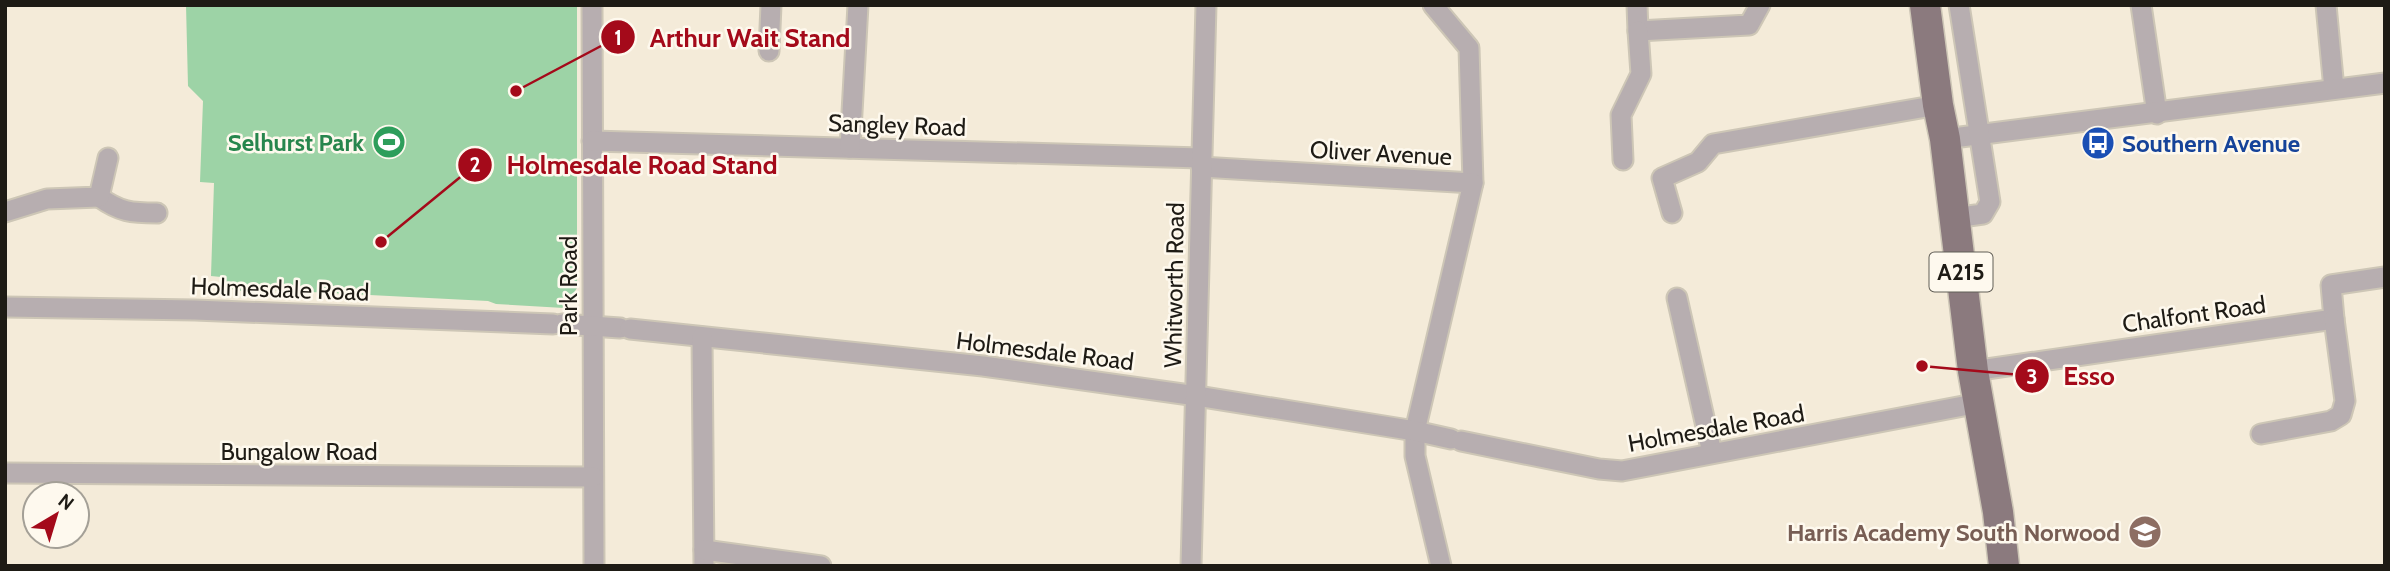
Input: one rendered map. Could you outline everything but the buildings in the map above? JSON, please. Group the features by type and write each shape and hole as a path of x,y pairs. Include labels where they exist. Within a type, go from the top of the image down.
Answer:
{"main road":[{"name":"A215","path":"1925,5 1945,139 1973,371 1998,512 2004,566"}],"street":[{"name":"Park Road","path":"592,5 594,566"},
{"path":"769,51 771,5"},
{"path":"850,148 858,5"},
{"name":"Whitworth Road","path":"1191,566 1206,5"},
{"path":"1433,5 1469,48 1473,183"},
{"path":"1623,160 1621,116 1641,74 1636,5"},
{"path":"1638,31 1749,25 1760,5"},
{"path":"1954,218 1983,214 1989,207 1990,192 1959,5"},
{"path":"2141,5 2157,114"},
{"path":"2326,5 2334,89"},
{"path":"1945,139 2385,83"},
{"path":"1672,213 1662,178 1698,162 1713,144 1938,105"},
{"name":"Sangley Road","path":"592,141 850,148 1201,163"},
{"path":"99,197 108,158"},
{"name":"Oliver Avenue","path":"1201,163 1473,183 1415,431 1415,456 1441,566"},
{"path":"5,212 47,199 99,197 114,208 130,213 157,213"},
{"path":"2261,434 2332,421 2341,415 2345,401 2331,285 2385,277"},
{"path":"1677,298 1712,453"},
{"name":"Holmesdale Road","path":"5,307 195,310 593,325 983,366 1197,396 1415,431 1622,471 1979,404"},
{"name":"Chalfont Road","path":"1973,371 2334,318"},
{"path":"702,337 704,558 821,566"},
{"name":"Bungalow Road","path":"5,472 593,477"}],"green space":[{"name":"Selhurst Park","path":"186,5 577,5 577,288 564,308 496,304 488,301 271,290 234,291 221,277 211,276 214,183 200,182 203,101 188,86"}],"place":[{"name":"Arthur Wait Stand","path":"516,91"},
{"name":"Selhurst Park","path":"389,142"},
{"name":"Southern Avenue","path":"2098,143"},
{"name":"Holmesdale Road Stand","path":"381,242"},
{"name":"Esso","path":"1922,366"},
{"name":"Harris Academy South Norwood","path":"2145,532"}]}
